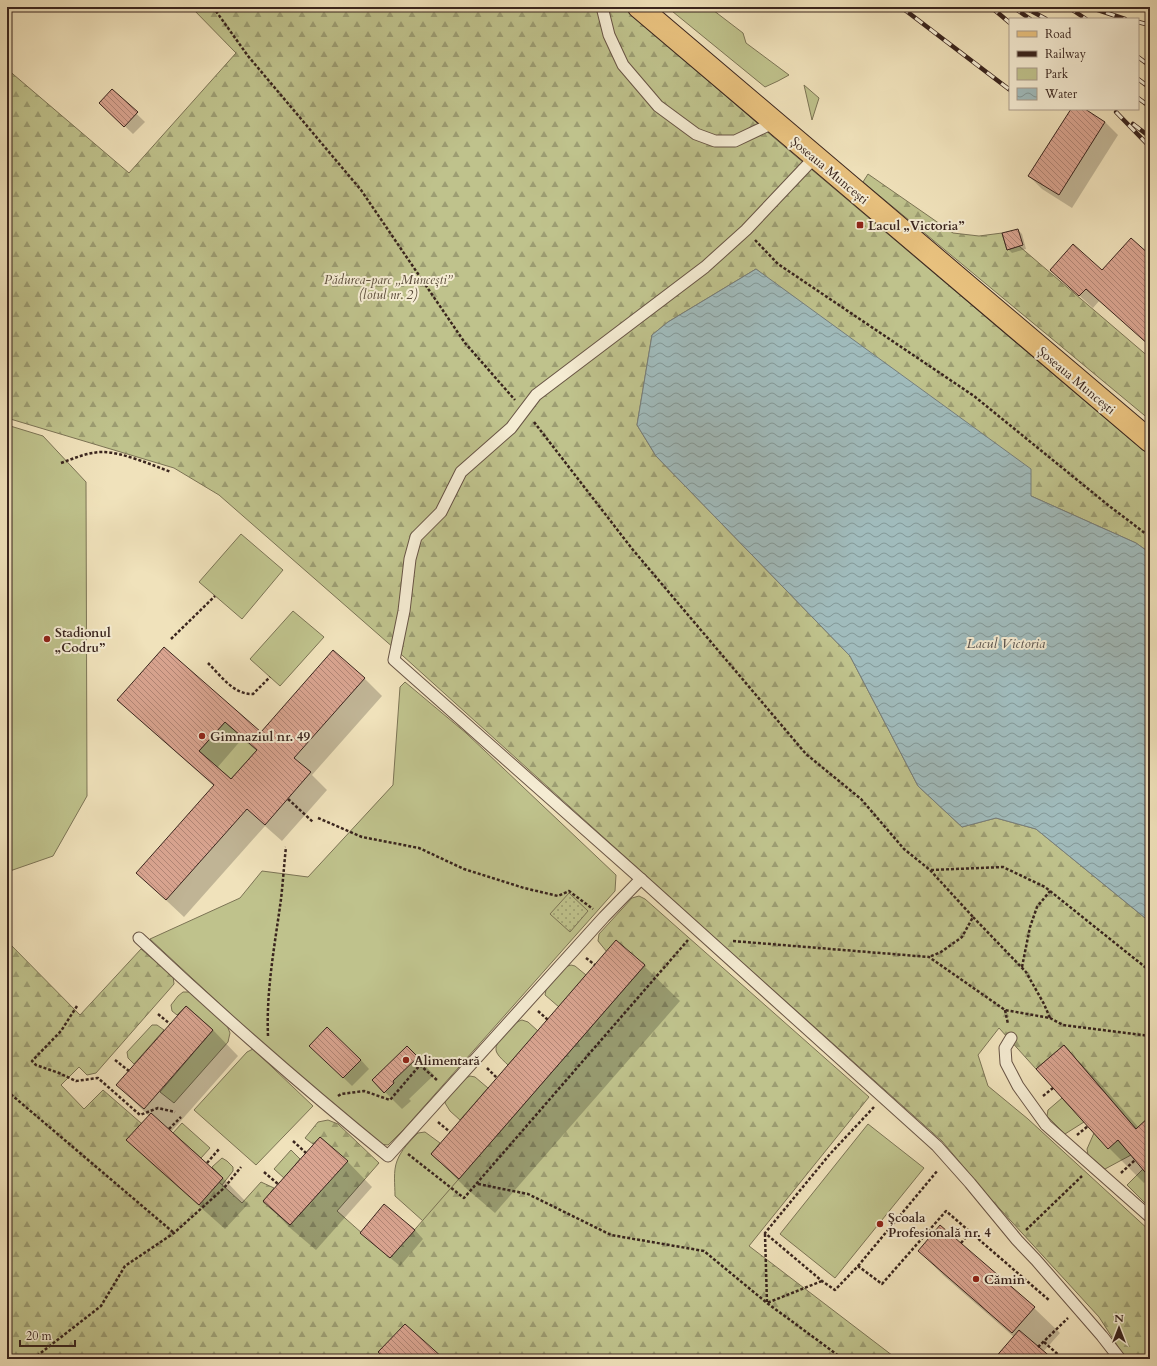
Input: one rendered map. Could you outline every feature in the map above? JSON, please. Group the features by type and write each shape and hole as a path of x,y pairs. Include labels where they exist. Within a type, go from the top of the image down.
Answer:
{"main road":[{"name":"Șoseaua Muncești","path":"639,7 1150,441"}],"lane":[{"path":"602,7 609,35 623,65 658,106 696,134 715,141 734,140 775,122"},
{"path":"815,157 746,230 705,267 536,395 511,428 461,472 441,512 416,537 410,559 404,611 394,660 641,878 882,1098 937,1146 1017,1240 1067,1295 1120,1359"},
{"path":"139,938 269,1056 325,1105 388,1156 641,878"},
{"path":"1011,1038 1005,1048 1006,1063 1018,1086 1046,1125 1150,1217"}],"path":[{"path":"213,7 248,56 361,190 465,342 524,410 633,550 806,754 862,799 904,849 930,870 1022,967 1044,1004 1050,1018"},
{"path":"746,230 778,264 974,396 1108,505 1150,537"},
{"path":"61,463 85,454 103,452 130,458 171,472"},
{"path":"171,640 215,596"},
{"path":"208,663 236,691 247,694 253,694 270,677"},
{"path":"288,799 313,822"},
{"path":"318,818 362,837 419,848 464,869 524,888 558,896 569,891 604,917"},
{"path":"269,1056 267,1013 286,847"},
{"path":"930,870 1003,867 1050,890 1150,971"},
{"path":"1022,967 1030,927 1037,907 1050,890"},
{"path":"729,940 735,942 929,957 941,952 962,937 973,917"},
{"path":"397,1146 464,1198 697,930"},
{"path":"929,957 1005,1010 1050,1018 1063,1025 1150,1036"},
{"path":"77,1006 61,1031 32,1061 36,1065 76,1081 98,1078 140,1115 158,1108 175,1112"},
{"path":"158,1014 170,1024"},
{"path":"115,1060 129,1071"},
{"path":"325,1105 342,1094 364,1091 390,1100 420,1065 448,1089"},
{"path":"7,1091 174,1233"},
{"path":"767,1303 765,1233 830,1154 882,1098"},
{"path":"872,1110 878,1115"},
{"path":"169,1129 180,1117"},
{"path":"293,1141 306,1153"},
{"path":"207,1164 219,1149"},
{"path":"765,1233 822,1281 835,1290 858,1266 938,1170 933,1165"},
{"path":"1017,1240 1092,1166"},
{"path":"34,1359 101,1306 125,1266 174,1233 224,1188 240,1167"},
{"path":"264,1172 278,1184"},
{"path":"477,1184 528,1194 611,1235 704,1251 767,1303 843,1359"},
{"path":"858,1266 882,1284 946,1211 1052,1303"},
{"path":"961,1243 970,1232"},
{"path":"767,1303 822,1281"},
{"path":"1063,1313 1073,1322"},
{"path":"1038,1347 1068,1318"},
{"path":"1044,1342 1063,1359"}],"green space":[{"name":"Pădurea-parc „Muncești” (lotul nr. 2)","path":"191,7 624,7 772,136 1150,456 1150,553 1136,543 1031,496 756,269 668,322 652,335 637,425 656,456 850,656 918,786 962,827 996,818 1036,829 1150,922 1150,1126 1145,1121 1136,1129 1064,1045 1036,1069 999,1028 978,1055 988,1086 1028,1119 1150,1231 1150,1359 1126,1359 1099,1317 989,1197 942,1141 403,656 219,495 174,468 7,418 7,69 129,173 236,53"},
{"path":"667,7 709,7 743,33 746,43 789,75 765,87"},
{"path":"804,85 819,98 812,120"},
{"path":"868,174 953,233 979,236 1002,233 1007,250 1019,246 1150,358 1150,420 863,182"},
{"name":"Stadionul „Codru”","path":"7,425 43,436 86,482 87,796 53,856 7,872"},
{"path":"241,534 283,570 242,619 199,582"},
{"path":"293,611 324,637 280,686 250,659"},
{"path":"405,682 466,733 616,875 615,891 404,1129 388,1145 379,1144 307,1085 150,939 240,898 262,871 308,877 393,785 400,687"},
{"path":"225,722 257,750 231,779 199,751"},
{"path":"569,893 588,911 570,932 550,914"},
{"path":"639,896 645,899 869,1097 749,1246 897,1359 7,1359 7,941 80,1015 141,949 173,976 174,984 96,1073 87,1075 79,1067 61,1085 84,1109 103,1090 141,1123 219,1182 242,1203 261,1182 274,1188 263,1202 290,1225 347,1161 320,1137 313,1144 305,1138 318,1122 328,1120 338,1124 379,1163 337,1211 390,1258 645,965 607,952 598,941 599,934 632,898"},
{"path":"571,965 575,966 586,975 559,1007 545,995 546,990 565,967"},
{"path":"183,992 189,992 226,1023 230,1033 228,1042 174,1103 160,1092 213,1030 186,1006 177,1015 172,1011 171,1005"},
{"path":"522,1020 528,1022 538,1031 508,1065 497,1053 497,1044 513,1025"},
{"path":"152,1025 157,1025 164,1030 134,1064 128,1058 127,1052"},
{"path":"253,1049 313,1106 256,1165 194,1110 247,1052"},
{"path":"470,1076 475,1077 488,1088 460,1120 450,1111 445,1103 464,1079"},
{"path":"1062,1098 1084,1122 1065,1134 1047,1116 1048,1110"},
{"path":"182,1123 210,1148 201,1158 173,1133"},
{"path":"868,1124 924,1168 835,1278 780,1234"},
{"path":"425,1132 440,1143 431,1154 459,1179 423,1221 395,1196 394,1178 396,1165 401,1153 418,1133"},
{"path":"1094,1133 1118,1140 1131,1155 1105,1169 1088,1155 1087,1149"},
{"path":"291,1150 300,1159 284,1178 274,1169"},
{"path":"222,1158 233,1167 233,1171 222,1185 219,1182 223,1178 212,1167"},
{"path":"1143,1169 1150,1177 1150,1202 1146,1204 1127,1185"}],"water":[{"name":"Lacul Victoria","path":"756,269 1031,469 1031,496 1136,543 1150,553 1150,922 1036,829 996,818 962,827 918,786 850,656 656,456 637,425 652,335 668,322"}],"building":[{"path":"112,89 138,112 124,127 99,103"},
{"path":"1070,110 1087,110 1105,122 1059,195 1028,176"},
{"path":"1018,229 1023,245 1007,250 1002,233"},
{"path":"1131,238 1150,255 1150,346 1086,289 1079,296 1050,270 1073,244 1102,270"},
{"path":"164,647 261,732 333,650 365,678 294,758 311,772 265,825 247,809 166,900 136,873 214,785 117,700","holes":["225,722 257,750 231,779 199,751"]},
{"path":"616,940 645,965 459,1179 431,1154"},
{"path":"186,1006 213,1030 144,1109 116,1085"},
{"path":"327,1027 361,1060 343,1078 309,1046"},
{"path":"1064,1045 1136,1129 1150,1116 1150,1178 1118,1140 1108,1149 1036,1069"},
{"path":"407,1046 418,1057 393,1081 394,1083 384,1093 372,1080"},
{"path":"151,1113 223,1178 199,1205 126,1140"},
{"path":"320,1137 348,1161 290,1225 263,1201"},
{"path":"384,1204 415,1230 390,1258 360,1233"},
{"name":"Cămin","path":"940,1225 1035,1307 1012,1333 918,1251"},
{"path":"405,1324 444,1359 386,1359 378,1352"},
{"path":"1019,1330 1053,1359 994,1359"}],"railway":[{"path":"901,7 1009,89"},
{"path":"991,7 1009,22"},
{"path":"1013,7 1029,18"},
{"path":"1024,7 1044,18"},
{"path":"1068,7 1084,18"},
{"path":"1089,7 1122,18"},
{"path":"1139,22 1150,25"},
{"path":"1139,58 1150,66"},
{"path":"1139,80 1150,88"},
{"path":"1139,99 1150,107"},
{"path":"1116,112 1150,147"},
{"path":"1133,124 1150,137"}],"place":[{"name":"Lacul „Victoria”","path":"860,225"},
{"name":"Stadionul „Codru”","path":"47,639"},
{"name":"Gimnaziul nr. 49","path":"202,736"},
{"name":"Alimentară","path":"406,1060"},
{"name":"Școala Profesională nr. 4","path":"880,1224"},
{"name":"Cămin","path":"976,1279"}]}
